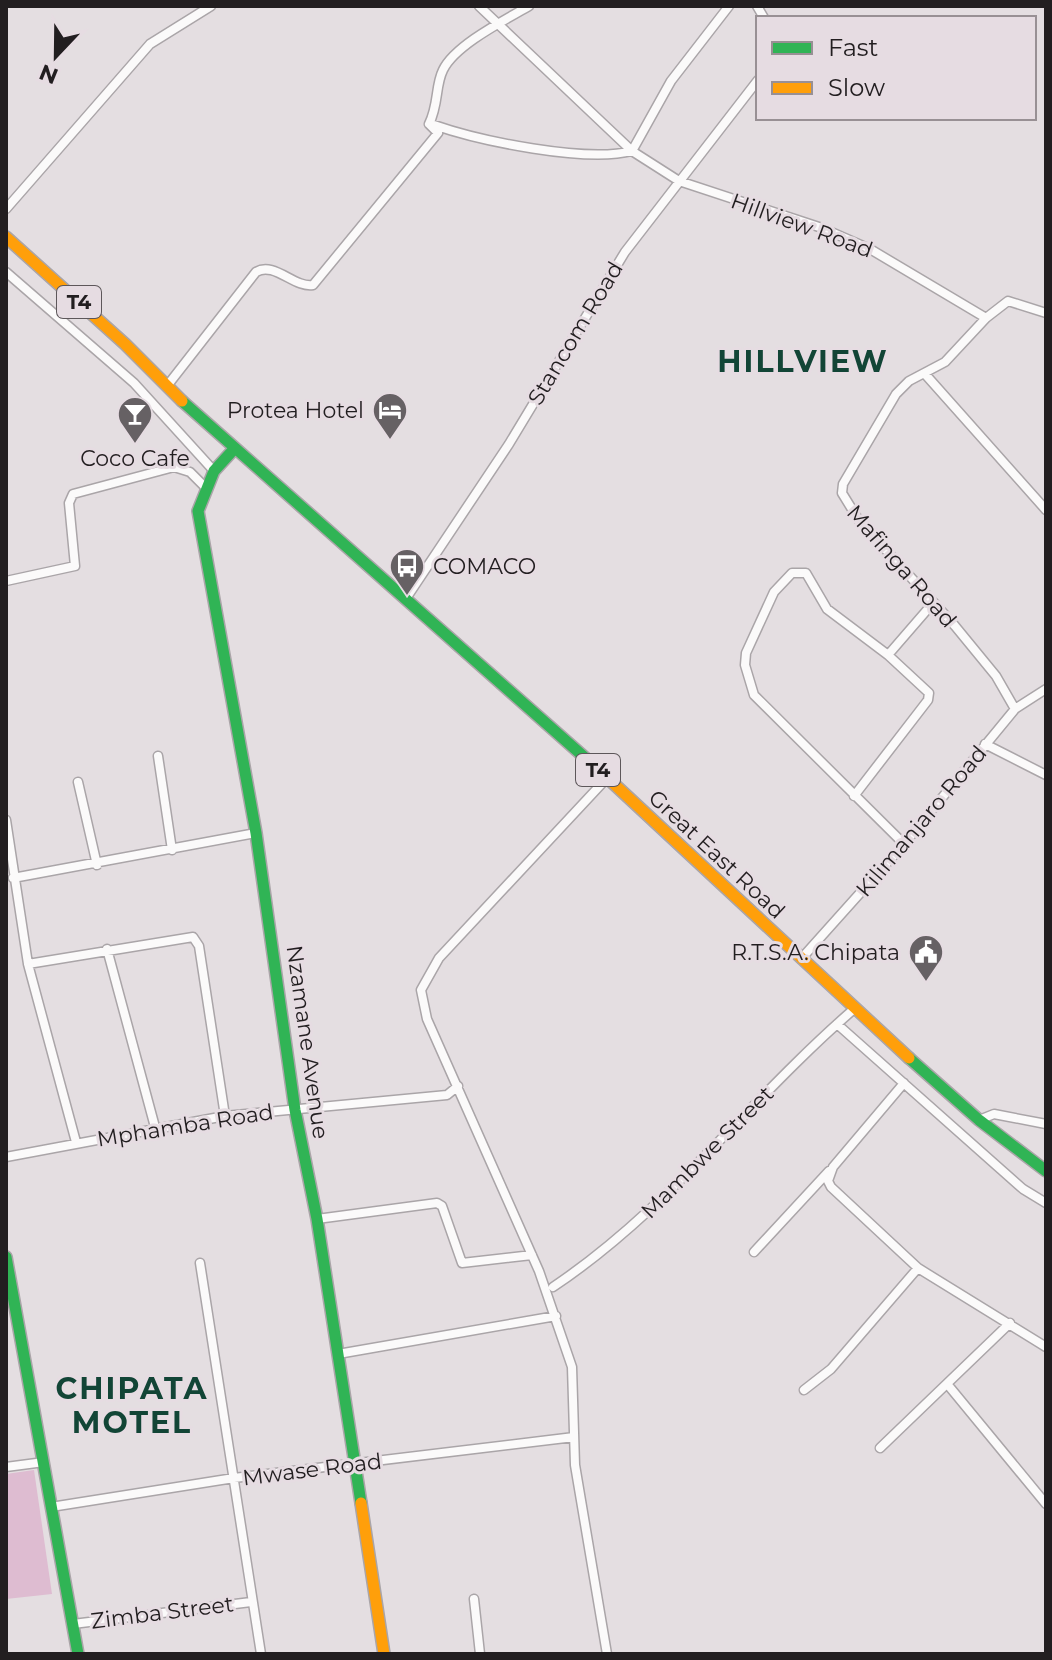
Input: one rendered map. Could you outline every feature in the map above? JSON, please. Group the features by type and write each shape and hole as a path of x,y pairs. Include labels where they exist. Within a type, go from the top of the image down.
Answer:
{"main road":[{"name":"Great East Road","path":"6,237 235,448 407,597 607,778 854,1009 979,1120 1046,1171"},
{"name":"Great East Road","path":"6,248 150,369"},
{"name":"Nzamane Avenue","path":"235,448 204,486 198,511 256,833 295,1110 317,1219 364,1540 384,1654"},
{"path":"6,1257 11,1316 44,1462 78,1654"}],"street":[{"path":"6,209 150,44 211,6"},
{"name":"Hillview Road","path":"479,6 632,151 679,181 822,228 870,249 913,271 986,318"},
{"path":"429,124 438,106 444,67 499,24 529,6"},
{"path":"429,124 523,147 607,156 632,151 671,81 729,6"},
{"name":"Stancom Road","path":"407,597 501,457 625,252 756,83"},
{"path":"167,386 256,272 268,269 299,284 313,285 438,133 429,124"},
{"path":"6,272 134,383 214,471"},
{"path":"986,318 1008,301 1046,313"},
{"name":"Mafinga Road","path":"986,318 945,362 909,381 896,394 843,484 842,493 858,519 996,676 1015,709"},
{"path":"925,374 1046,510"},
{"path":"6,581 75,566 69,503 73,494 174,467 190,472 204,486"},
{"path":"854,796 928,700 926,688 827,609 806,573 792,573 781,581 746,653 745,665 754,695 854,796 904,844"},
{"path":"888,655 933,603"},
{"name":"Kilimanjaro Road","path":"801,959 904,844 1015,709 1046,689"},
{"path":"985,744 1046,775"},
{"path":"158,756 172,850"},
{"path":"607,778 439,958 426,976 421,1002 532,1255 572,1367 574,1437 584,1526 607,1654"},
{"path":"78,782 97,865"},
{"path":"6,820 28,964 76,1142"},
{"path":"13,878 97,865 256,833"},
{"path":"28,964 184,937 197,941 225,1116"},
{"path":"107,949 155,1127"},
{"name":"Mambwe Street","path":"553,1287 596,1258 659,1202 854,1009"},
{"path":"837,1024 1023,1189 1046,1203"},
{"path":"754,1252 833,1167 904,1083"},
{"name":"Mphamba Road","path":"6,1157 225,1116 447,1095 458,1086"},
{"path":"979,1120 994,1114 1046,1124"},
{"path":"833,1167 828,1181 831,1187 918,1268 1046,1347"},
{"path":"317,1219 437,1203 442,1206 462,1263 532,1255"},
{"path":"200,1263 261,1654"},
{"path":"804,1390 831,1369 918,1268"},
{"path":"338,1354 556,1316"},
{"path":"880,1448 1010,1323"},
{"path":"948,1385 1046,1504"},
{"name":"Mwase Road","path":"51,1507 234,1478 574,1437"},
{"path":"6,1467 44,1462"},
{"path":"474,1599 480,1654"},
{"name":"Zimba Street","path":"73,1624 251,1602"}],"shaded area":[{"path":"34,1470 52,1594 6,1599 6,1474"}],"traffic: fast":[{"path":"182,401 600,771"},
{"path":"235,448 214,471 198,511 256,833 295,1110 317,1219 361,1503"},
{"path":"909,1058 979,1120 1046,1171"},
{"path":"6,1257 78,1654"}],"traffic: slow":[{"path":"6,237 125,344 182,401"},
{"path":"600,771 909,1058"},
{"path":"361,1503 384,1654"}],"place":[{"name":"Protea Hotel","path":"390,441"},
{"name":"Coco Cafe","path":"135,445"},
{"name":"COMACO","path":"407,597"},
{"name":"R.T.S.A. Chipata","path":"926,983"}],"district":[{"name":"HILLVIEW","path":"803,362"},
{"name":"CHIPATA MOTEL","path":"132,1406"}]}
